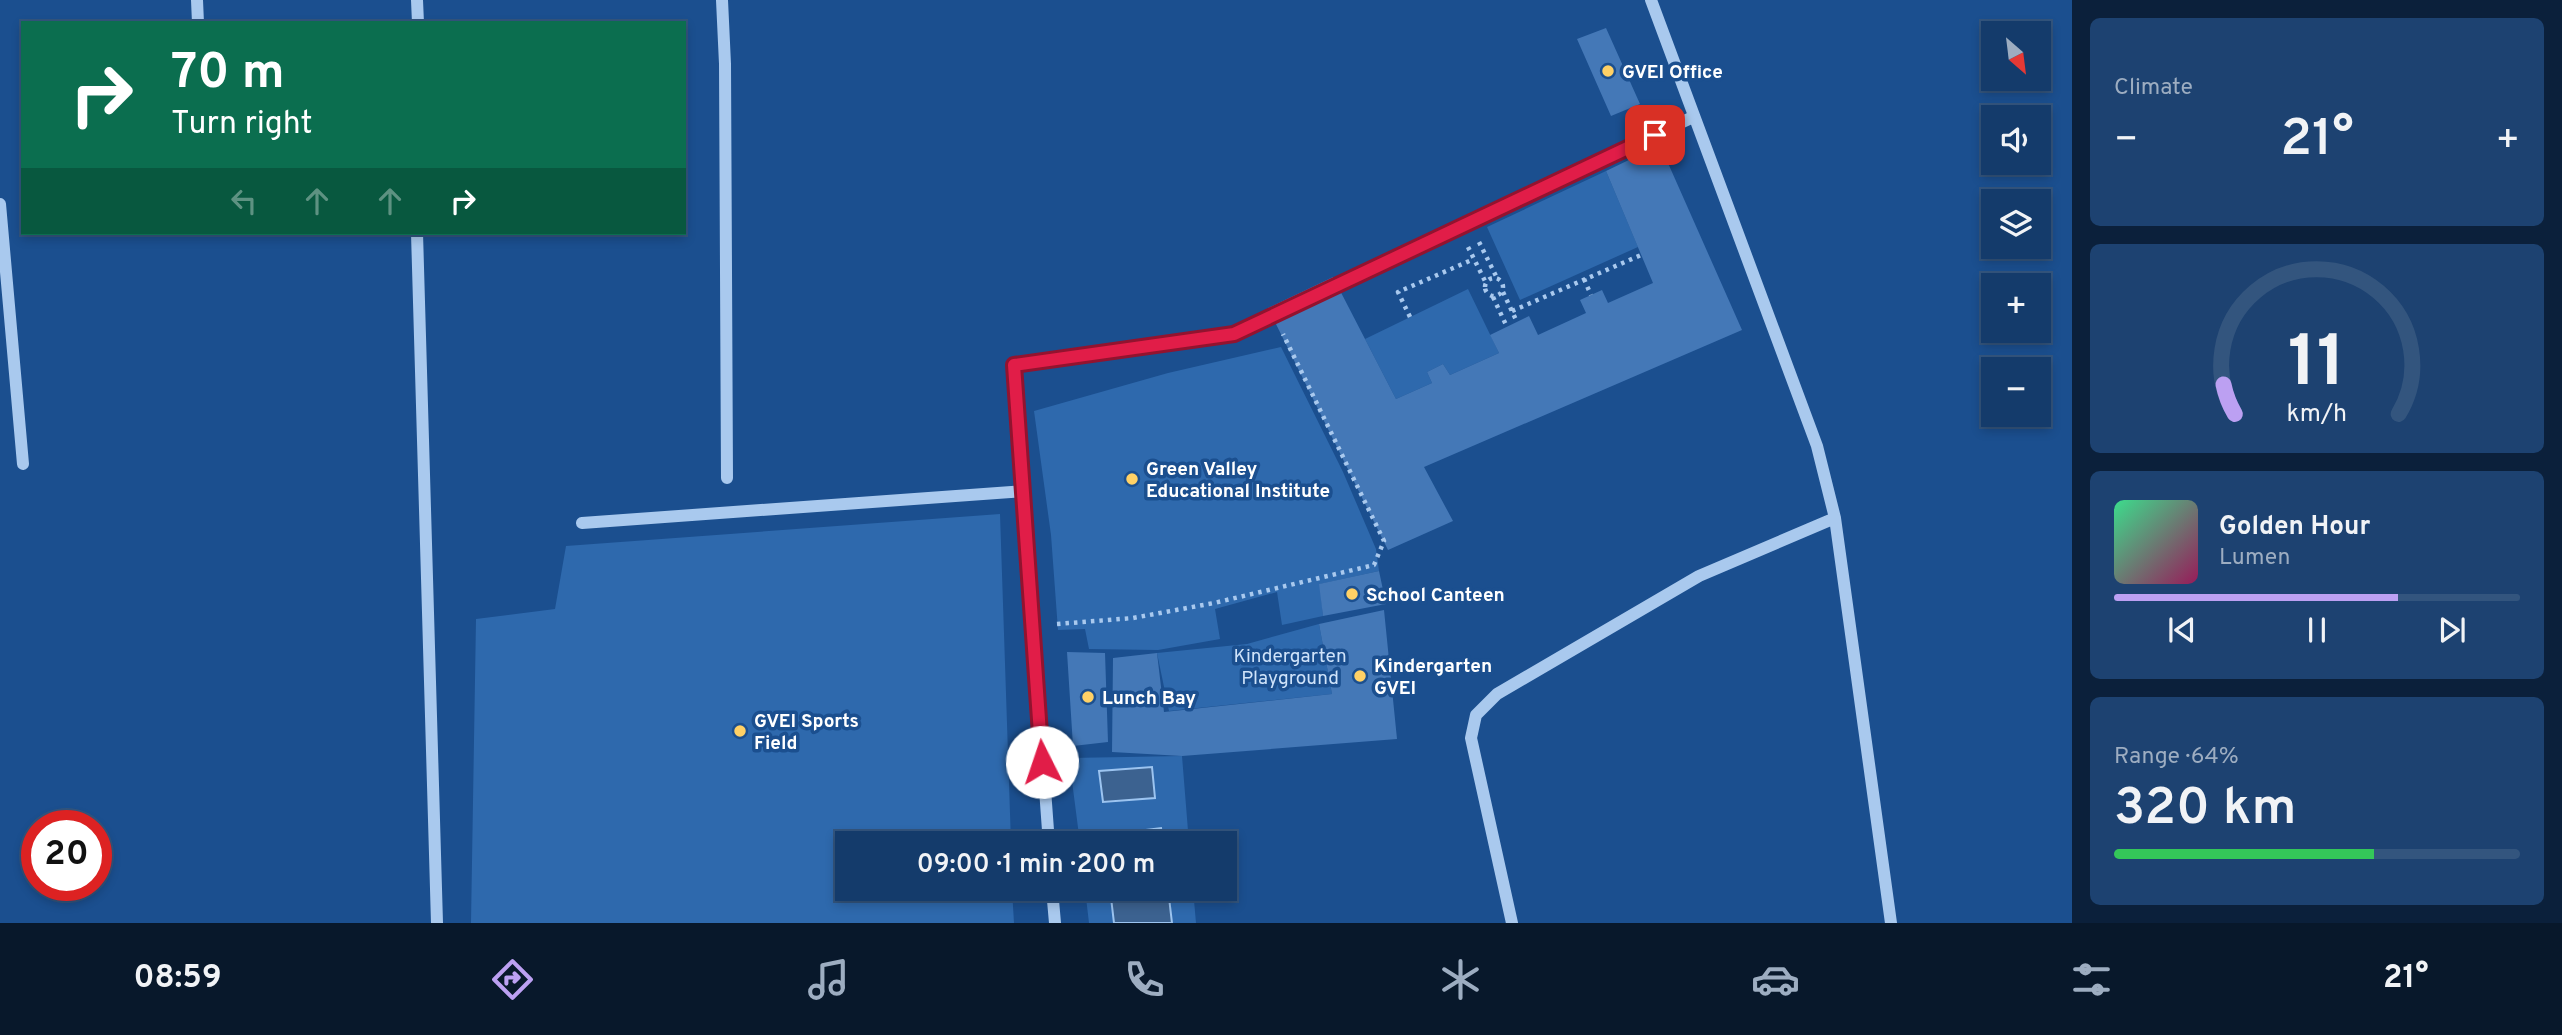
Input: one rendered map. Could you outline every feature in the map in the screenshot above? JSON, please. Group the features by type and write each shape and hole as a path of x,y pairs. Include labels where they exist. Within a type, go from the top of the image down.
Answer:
{"street":[{"path":"197,0 198,21"},
{"path":"417,0 418,21"},
{"path":"722,0 727,478"},
{"path":"1651,0 1817,446 1836,518 1891,923"},
{"path":"1048,831 1014,365 1234,334 1693,117"},
{"path":"0,204 23,464"},
{"path":"417,235 437,923"},
{"path":"582,523 1024,491"},
{"path":"1512,923 1471,737 1476,715 1497,694 1699,576 1836,518"},
{"path":"1053,901 1055,923"}],"path":[{"path":"1464,225 1474,259 1486,283 1485,292 1493,297 1507,327"},
{"path":"1464,225 1502,282 1503,291 1517,322"},
{"path":"1512,311 1641,255"},
{"path":"1410,317 1398,292 1474,259"},
{"path":"1486,283 1497,278"},
{"path":"1584,279 1591,295"},
{"path":"1493,297 1503,291"},
{"path":"1032,627 1133,618 1213,603 1374,565 1384,541 1273,315"}],"green space":[{"path":"1606,171 1638,247 1520,300 1487,227"},
{"path":"1468,289 1499,353 1450,375 1443,364 1427,372 1432,383 1396,399 1365,339"},
{"path":"1281,347 1343,472 1376,549 1379,571 1320,584 1323,616 1282,625 1277,592 1215,609 1220,639 1158,650 1089,649 1085,629 1058,630 1051,535 1034,411 1168,373"},
{"name":"GVEI Sports Field","path":"1000,514 1011,831 835,831 835,901 1013,901 1014,923 471,923 476,619 555,609 566,546"},
{"name":"Kindergarten Playground","path":"1319,624 1332,694 1169,711 1157,653 1247,644"},
{"path":"1182,756 1188,831 1078,831 1069,758"},
{"path":"1086,901 1194,901 1196,923 1089,923"}],"shaded area":[{"path":"1152,767 1155,798 1103,802 1099,771"},
{"path":"1161,828 1161,831 1137,831"},
{"path":"1111,901 1169,901 1172,923 1114,923"}],"building":[{"name":"GVEI Office","path":"1606,28 1640,104 1611,116 1577,39"},
{"name":"Green Valley Educational Institute","path":"1660,145 1742,330 1424,467 1453,521 1388,550 1268,308 1333,277 1396,399 1432,383 1427,372 1443,364 1450,375 1499,353 1490,335 1529,316 1538,335 1586,313 1580,300 1602,290 1608,303 1653,283 1606,171"},
{"name":"School Canteen","path":"1379,571 1386,604 1323,616 1319,584"},
{"name":"Kindergarten GVEI","path":"1384,610 1397,739 1182,756 1112,752 1113,658 1157,653 1164,712 1332,694 1319,624"},
{"name":"Lunch Bay","path":"1067,652 1105,653 1108,742 1073,746"}],"place":[{"name":"GVEI Office","path":"1608,71"},
{"name":"Green Valley Educational Institute","path":"1132,479"},
{"name":"School Canteen","path":"1352,594"},
{"name":"Kindergarten GVEI","path":"1360,676"},
{"name":"Lunch Bay","path":"1088,697"},
{"name":"GVEI Sports Field","path":"740,731"}],"route":[{"path":"1042,762 1014,365 1234,334 1655,135"}]}
